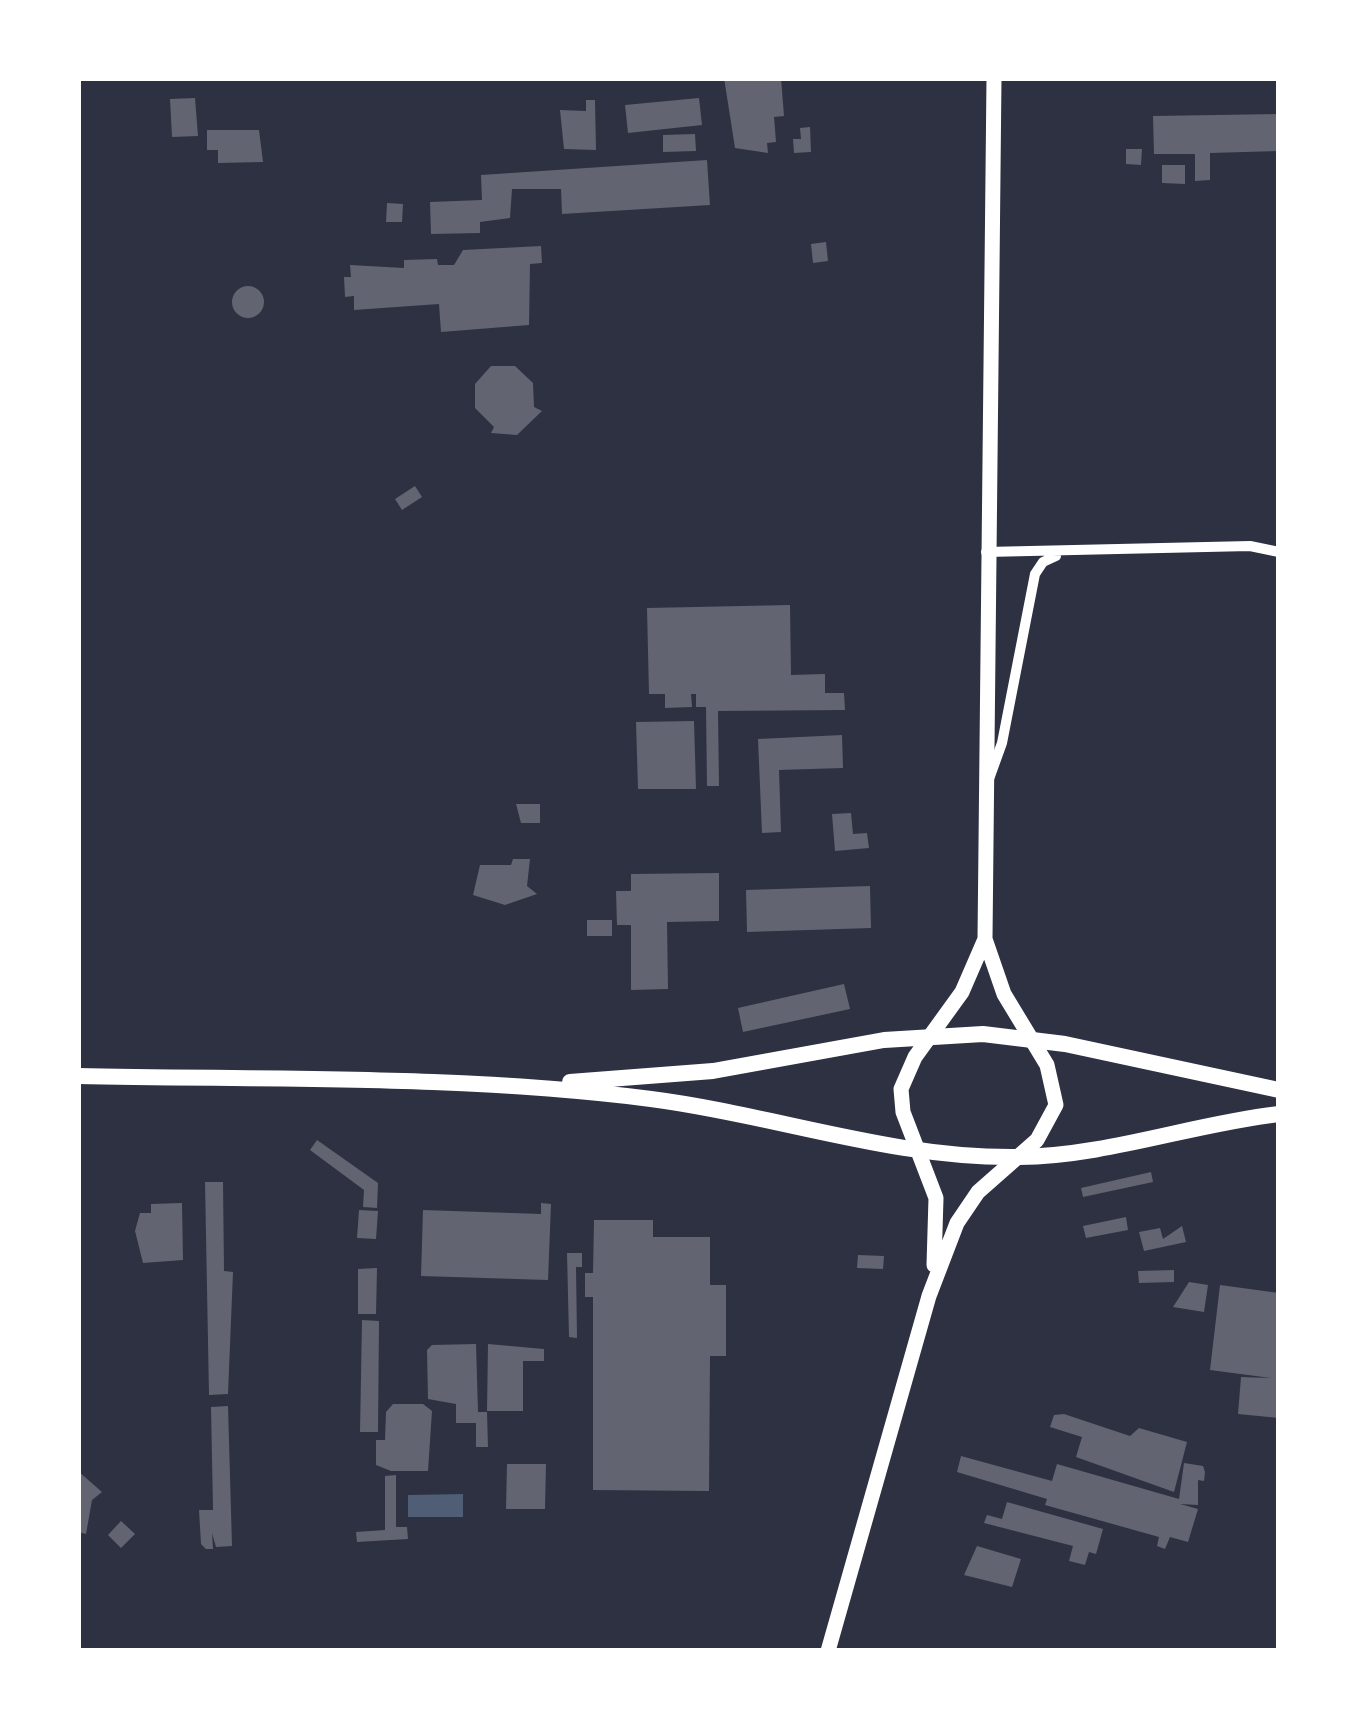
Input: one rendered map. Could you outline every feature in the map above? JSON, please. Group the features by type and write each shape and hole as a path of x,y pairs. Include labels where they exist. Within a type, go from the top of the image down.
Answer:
{"main road":[{"path":"828,1651 929,1296 965,1208 1046,1128 1056,1105 1053,1079 1004,994 985,939 994,78"},
{"path":"929,1296 939,1217 901,1090 962,992 985,939"},
{"path":"509,1086 712,1072 931,1035 1032,1039 1279,1090"},
{"path":"78,1076 509,1086 700,1106 917,1150 1020,1157 1279,1114"}],"street":[{"path":"986,552 1250,547 1279,551"},
{"path":"987,782 1002,743 1035,574 1042,562 1064,552"}],"water":[{"path":"463,1494 463,1517 408,1517 408,1495"}],"building":[{"path":"724,78 781,78 784,116 774,117 776,142 767,143 768,153 735,148"},
{"path":"195,98 198,136 172,137 170,99"},
{"path":"699,98 702,125 628,133 625,105"},
{"path":"586,100 595,100 596,150 564,149 560,110 586,111"},
{"path":"1279,114 1279,151 1210,153 1210,180 1195,181 1195,154 1154,154 1153,116"},
{"path":"810,127 811,152 794,153 793,139 801,139 800,128"},
{"path":"207,130 259,130 263,162 218,163 218,150 207,150"},
{"path":"695,134 696,151 663,152 663,135"},
{"path":"1126,149 1142,149 1141,165 1126,164"},
{"path":"707,160 710,205 562,214 561,189 512,189 510,218 480,222 480,233 431,234 430,202 482,200 481,175"},
{"path":"1162,165 1185,165 1185,184 1162,183"},
{"path":"387,203 403,204 402,222 386,222"},
{"path":"826,242 828,261 813,263 811,244"},
{"path":"541,246 542,263 530,264 529,325 441,332 439,304 354,310 354,296 345,297 344,277 351,277 350,265 404,268 404,260 437,259 438,265 454,265 463,250"},
{"path":"248,286 259,291 264,302 259,313 248,318 237,313 232,302 237,291"},
{"path":"491,366 515,366 533,383 534,407 542,411 517,435 491,433 494,427 475,408 475,384"},
{"path":"415,486 422,497 402,510 395,499"},
{"path":"790,605 791,675 825,674 825,693 844,693 845,710 718,711 719,786 707,786 706,707 696,707 696,694 691,694 692,707 665,708 665,694 649,694 647,608"},
{"path":"694,721 696,789 638,789 636,722"},
{"path":"842,735 843,768 779,770 781,832 762,833 758,739"},
{"path":"516,804 540,804 540,823 521,823"},
{"path":"851,813 853,834 867,833 869,848 835,851 832,814"},
{"path":"513,859 530,859 527,886 537,894 505,905 473,895 480,865 511,865"},
{"path":"719,873 719,921 667,922 668,989 631,990 631,925 617,925 616,891 631,891 631,874"},
{"path":"870,886 871,928 747,932 746,890"},
{"path":"587,920 612,920 612,936 587,936"},
{"path":"844,984 850,1009 743,1032 738,1008"},
{"path":"317,1140 378,1183 377,1208 363,1207 364,1190 310,1150"},
{"path":"1151,1172 1153,1182 1083,1197 1081,1188"},
{"path":"205,1182 223,1182 224,1271 233,1272 228,1394 209,1395"},
{"path":"182,1203 183,1260 143,1263 135,1231 140,1213 151,1213 151,1204"},
{"path":"541,1203 551,1204 548,1280 421,1276 423,1210 541,1214"},
{"path":"359,1210 378,1211 376,1239 357,1238"},
{"path":"1126,1217 1128,1230 1086,1238 1083,1226"},
{"path":"594,1220 653,1220 653,1237 710,1237 710,1285 726,1285 726,1356 710,1356 709,1491 593,1490 593,1297 585,1297 585,1273 593,1273"},
{"path":"1182,1226 1186,1242 1144,1251 1139,1232 1160,1228 1163,1239"},
{"path":"567,1253 582,1253 582,1267 576,1267 577,1338 569,1337"},
{"path":"858,1255 884,1256 883,1269 857,1268"},
{"path":"377,1268 376,1314 358,1314 358,1269"},
{"path":"1174,1270 1174,1282 1139,1283 1138,1271"},
{"path":"1189,1282 1208,1285 1204,1312 1173,1307"},
{"path":"1220,1285 1279,1293 1279,1418 1238,1414 1241,1377 1271,1378 1210,1370"},
{"path":"362,1320 379,1321 378,1432 360,1432"},
{"path":"476,1344 478,1412 487,1412 488,1447 476,1447 476,1423 456,1423 456,1404 428,1399 427,1350 432,1345"},
{"path":"488,1344 544,1349 544,1361 523,1361 523,1411 487,1411"},
{"path":"393,1404 423,1404 432,1411 428,1471 391,1471 376,1465 376,1440 385,1440 386,1412"},
{"path":"228,1406 232,1546 216,1547 212,1533 213,1549 206,1549 201,1544 199,1510 213,1510 211,1407"},
{"path":"1064,1414 1130,1436 1139,1428 1187,1442 1174,1492 1076,1457 1082,1437 1050,1427 1054,1415"},
{"path":"961,1456 1052,1481 1057,1464 1179,1499 1184,1463 1203,1466 1205,1472 1204,1481 1198,1480 1198,1505 1180,1504 1198,1509 1188,1542 1170,1537 1165,1549 1157,1546 1159,1537 1045,1505 1047,1499 957,1472"},
{"path":"507,1464 546,1464 545,1509 506,1509"},
{"path":"78,1471 102,1492 92,1500 86,1534 78,1532"},
{"path":"396,1475 396,1527 407,1527 408,1539 357,1542 356,1532 385,1530 385,1476"},
{"path":"1007,1502 1103,1529 1096,1554 1089,1552 1085,1565 1069,1561 1073,1546 984,1523 987,1515 1002,1519"},
{"path":"121,1521 135,1534 121,1548 108,1535"},
{"path":"977,1546 1021,1559 1012,1587 964,1575"}]}
